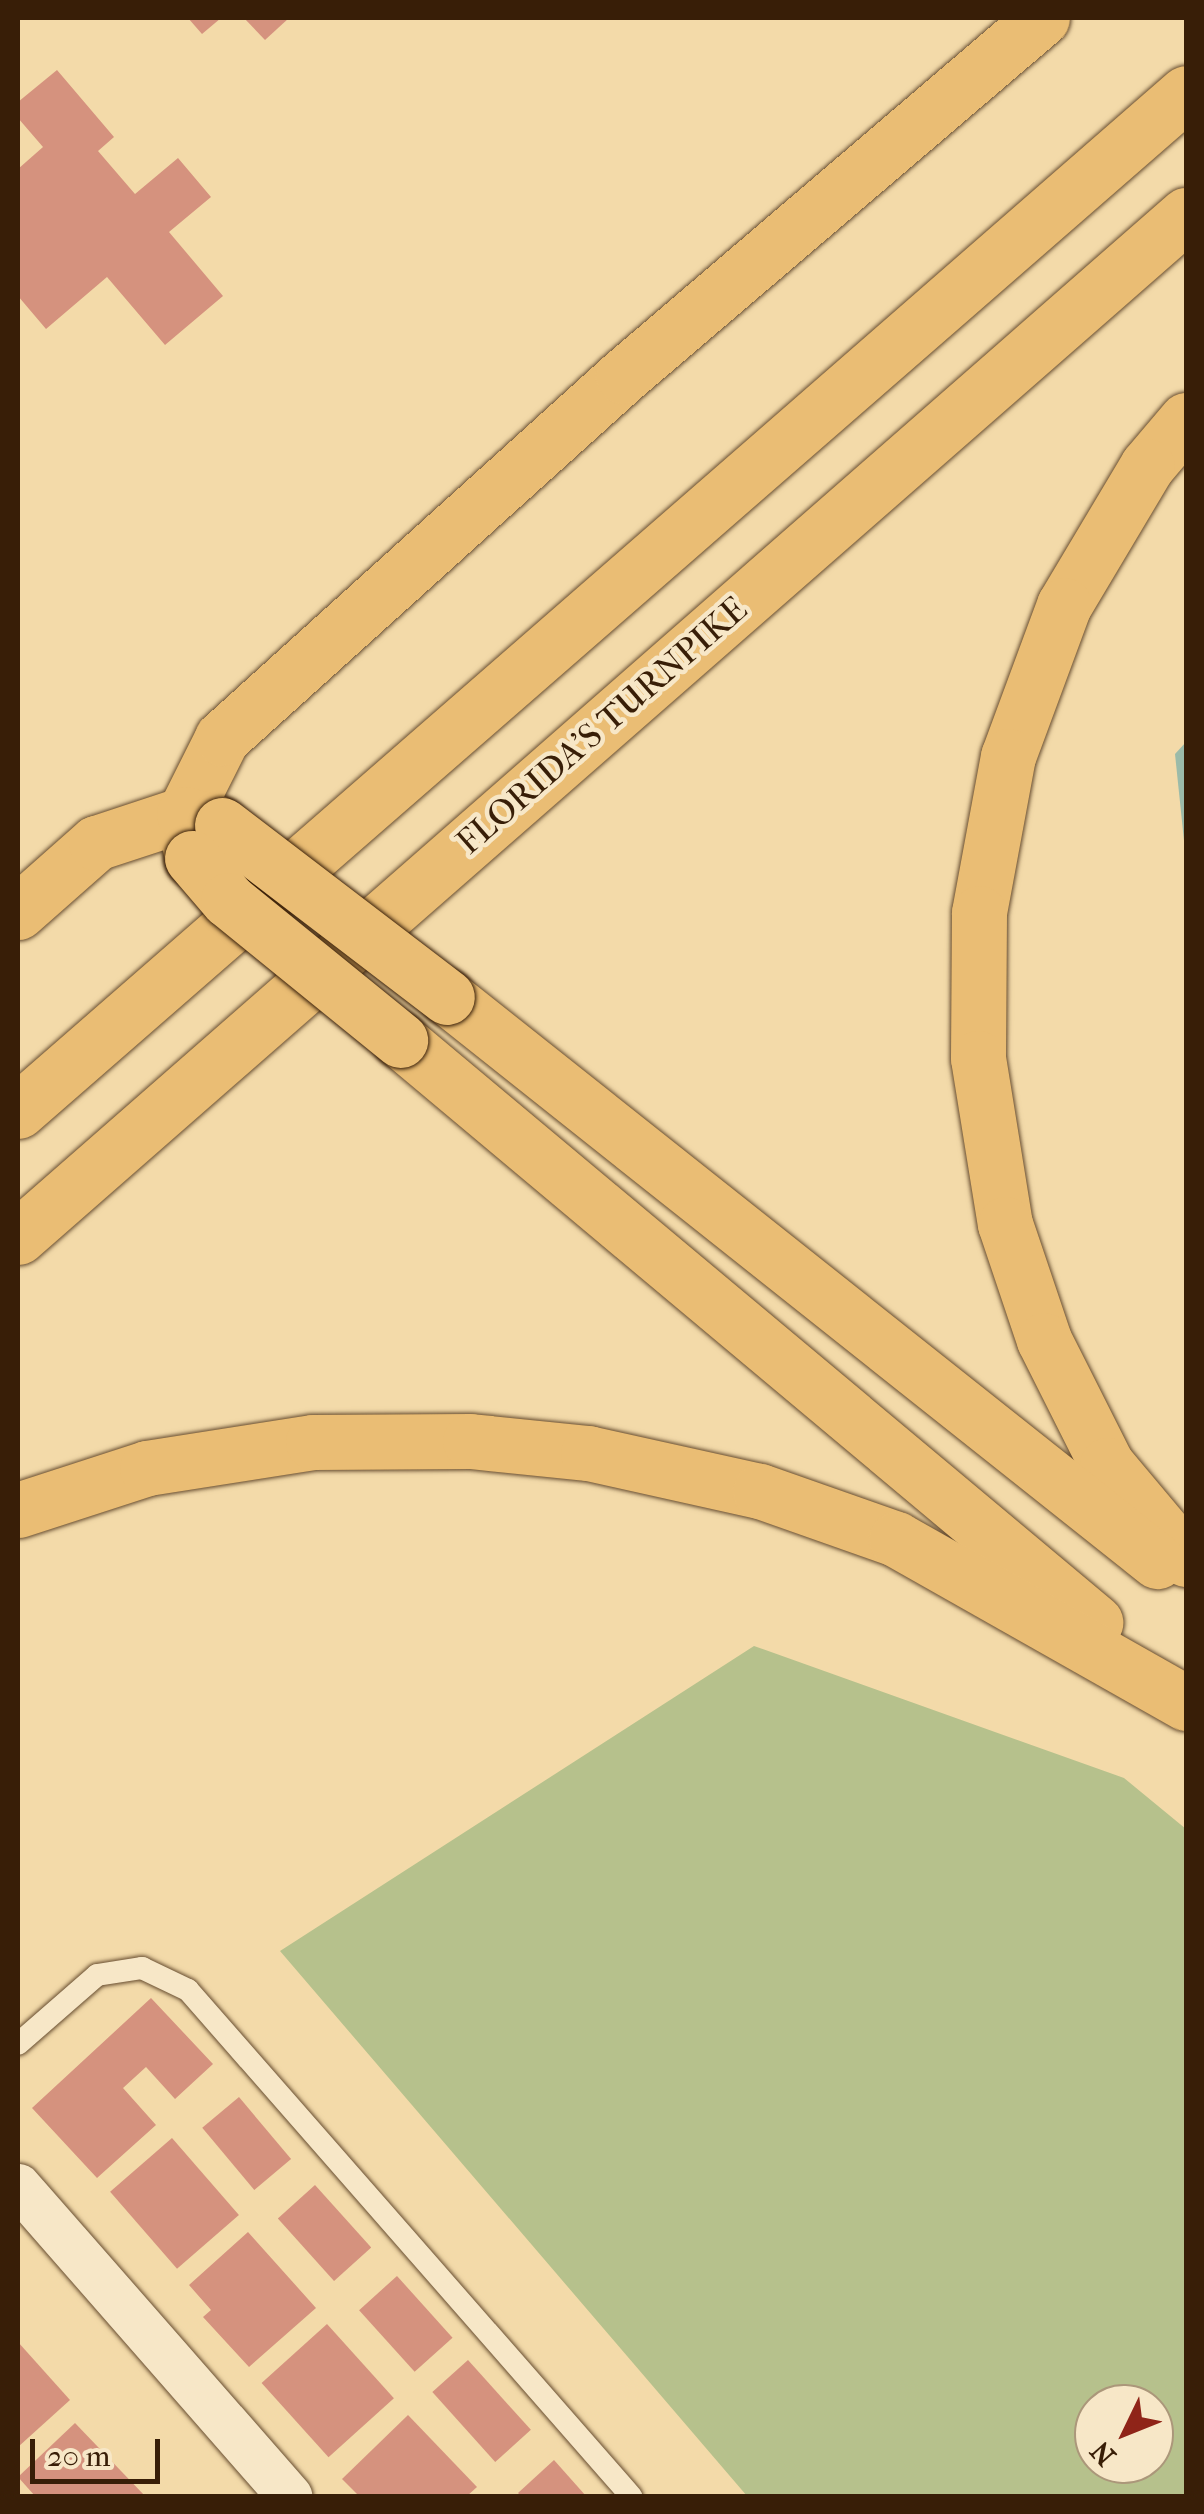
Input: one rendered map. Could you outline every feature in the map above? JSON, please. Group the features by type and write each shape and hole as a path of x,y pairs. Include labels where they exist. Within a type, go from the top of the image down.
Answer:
{"highway":[{"path":"1042,18 222,738 200,832 228,900 1186,1700"},
{"path":"18,1111 1186,94"},
{"name":"FLORIDA'S TURNPIKE","path":"18,1237 1186,214"},
{"path":"1186,420 1147,466 1064,605 1008,756 979,912 978,1058 1005,1224 1044,1340 1107,1465 1186,1559"},
{"path":"18,912 96,844 200,832 446,997 1186,1584"},
{"path":"18,1510 147,1468 313,1442 470,1441 588,1453 760,1491 896,1539 1186,1700"}],"street":[{"path":"18,2186 289,2496"}],"lane":[{"path":"18,2044 97,1975 142,1968 188,1990 632,2496"}],"green space":[{"path":"754,1646 1124,1778 1186,1829 1186,2496 747,2496 280,1951"}],"shaded area":[{"path":"1186,742 1186,860 1175,754"}],"building":[{"path":"188,18 221,18 202,34"},
{"path":"244,18 289,18 265,40"},
{"path":"57,70 114,137 98,151 135,194 178,158 211,197 169,232 223,296 165,345 107,277 46,329 18,296 18,169 43,147 18,118 18,102"},
{"path":"151,1998 213,2064 175,2099 146,2067 123,2088 156,2125 97,2178 32,2108"},
{"path":"239,2097 291,2159 254,2190 202,2128"},
{"path":"172,2138 239,2215 177,2269 110,2192"},
{"path":"315,2185 371,2247 334,2281 278,2218"},
{"path":"248,2232 316,2308 249,2367 203,2317 211,2310 189,2285"},
{"path":"397,2276 453,2338 415,2372 359,2310"},
{"path":"327,2324 394,2398 329,2457 262,2383"},
{"path":"18,2342 70,2400 18,2447"},
{"path":"468,2360 531,2430 495,2462 432,2392"},
{"path":"408,2415 477,2487 467,2496 359,2496 342,2479"},
{"path":"75,2423 145,2496 35,2496 18,2477"},
{"path":"554,2460 586,2496 518,2493"}]}
